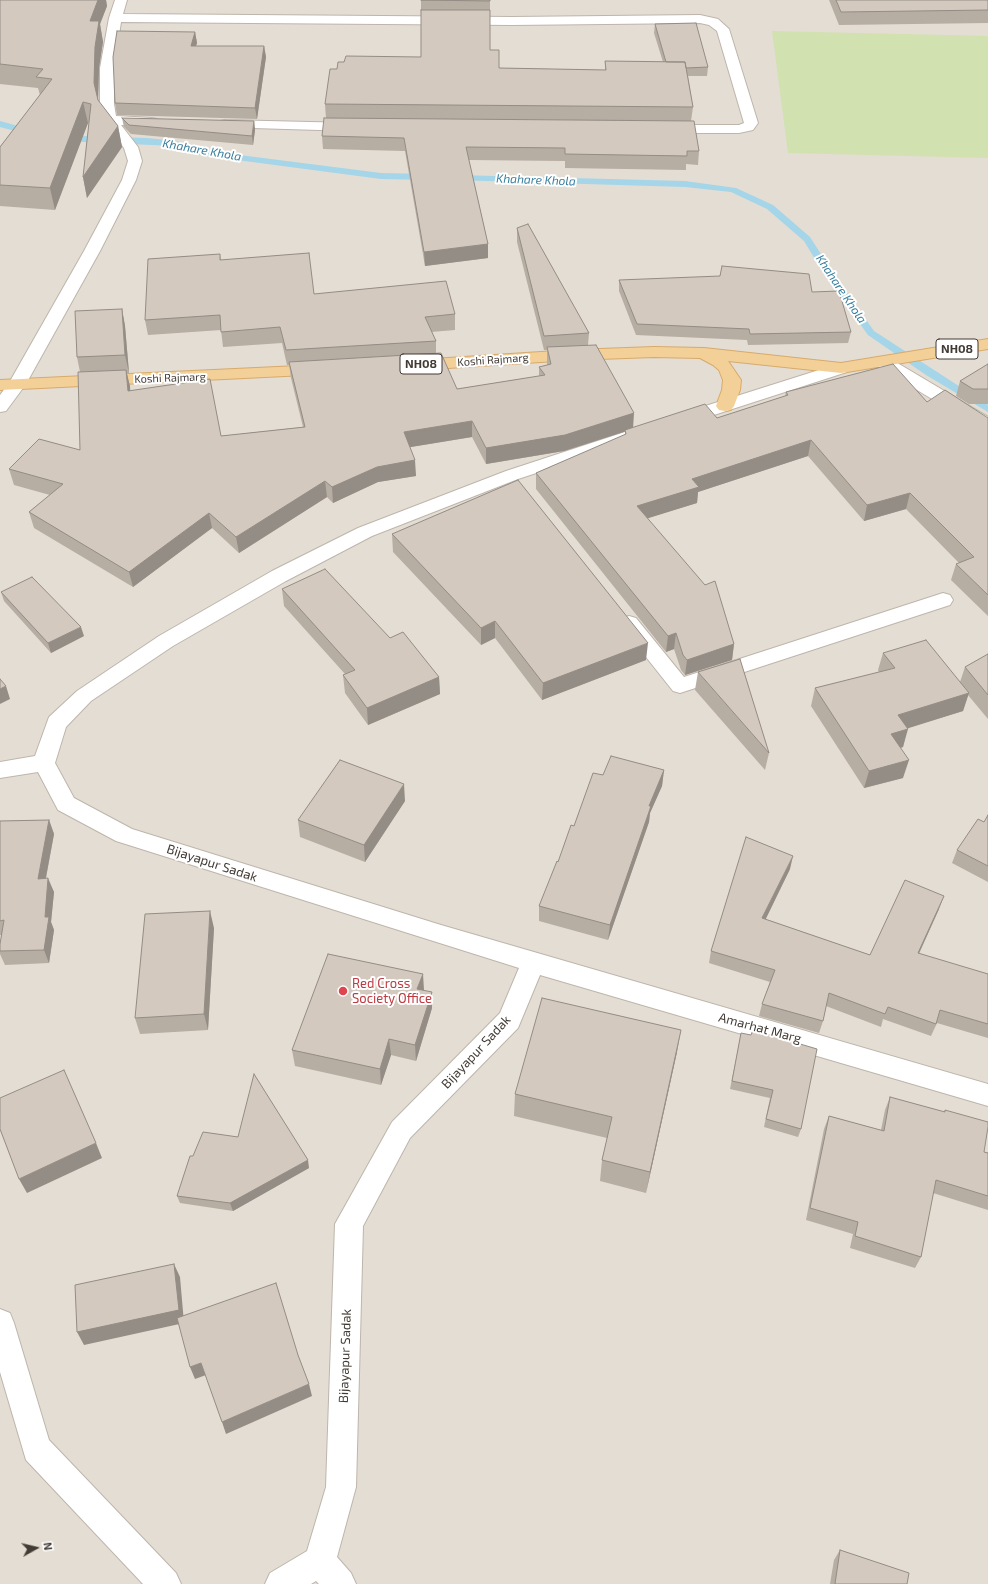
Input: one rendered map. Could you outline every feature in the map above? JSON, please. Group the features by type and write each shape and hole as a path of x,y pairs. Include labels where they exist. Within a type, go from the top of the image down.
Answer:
{"main road":[{"name":"NH08","path":"886,361 988,344"},
{"name":"Koshi Rajmarg","path":"400,366 572,354 654,352 704,353 841,368 886,361"},
{"path":"704,353 720,361 726,368 732,380 731,390 725,406"},
{"name":"Koshi Rajmarg","path":"8,385 339,369"}],"street":[{"path":"0,407 8,385 92,251 129,180 135,161 130,147 112,124 107,104 107,68 115,18 121,0"},
{"path":"115,18 512,21 700,19 713,22 723,29 751,123 748,127 739,129 652,129"},
{"path":"112,124 166,122"},
{"path":"212,123 364,127"},
{"path":"886,361 988,425"},
{"path":"666,425 841,368"},
{"path":"0,770 44,763 56,723 84,696 166,641 279,576 365,532 512,475 644,432"},
{"path":"512,475 526,493"},
{"path":"618,609 680,686 943,600"},
{"name":"Bijayapur Sadak","path":"44,763 66,804 124,835 533,963 509,1020 401,1130 349,1224 342,1487 320,1561"},
{"name":"Amarhat Marg","path":"533,963 783,1034 988,1095"},
{"path":"0,1323 37,1449 165,1584"},
{"path":"281,1584 320,1561 340,1584"}],"shaded area":[{"path":"0,0 988,0 988,1584 0,1584"}],"green space":[{"path":"772,31 988,36 988,158 788,153"}],"building":[{"path":"0,0 98,0 90,21 99,21 95,47 94,83 98,100 118,126 83,177 91,104 83,102 50,188 0,185 0,147 52,79 36,77 43,69 0,64"},
{"path":"421,0 490,0 490,1"},
{"path":"836,0 988,0 988,10 841,12"},
{"path":"421,10 490,10 490,50 499,50 499,68 606,70 605,61 685,62 693,107 325,104 330,69 337,69 338,62 344,62 346,56 421,57"},
{"path":"696,23 708,67 686,68 685,62 666,62 655,24"},
{"path":"117,31 195,32 191,46 264,46 255,108 115,103 113,57"},
{"path":"122,118 254,121 252,136 129,125"},
{"path":"324,118 694,121 699,151 687,151 687,156 565,154 565,148 466,147 488,244 424,252 404,138 322,136"},
{"path":"528,224 589,333 544,336 517,228"},
{"path":"309,253 314,294 446,281 455,314 425,317 436,341 286,350 280,327 221,332 220,315 145,320 148,259 220,254 220,260"},
{"path":"722,266 809,274 812,292 839,291 851,332 750,334 749,329 637,324 619,280 720,276"},
{"path":"122,309 125,355 77,357 75,311"},
{"path":"596,345 634,413 565,435 486,448 472,421 404,432 415,460 377,467 332,487 325,481 236,537 209,513 129,572 29,512 63,484 9,469 39,439 80,450 78,372 126,370 128,391 210,379 221,436 305,427 289,362 441,353 457,389 545,375 539,367 551,364 547,347"},
{"path":"893,364 927,402 945,390 988,418 988,595 956,564 974,557 910,493 867,505 811,440 692,479 699,487 637,506 705,585 715,581 734,644 687,660 683,655 676,633 668,636 536,473 626,434 625,430 705,404 717,418 788,395 786,392"},
{"path":"988,364 988,389 973,389 960,381"},
{"path":"518,480 648,643 543,683 495,621 481,628 392,534"},
{"path":"325,569 390,638 403,632 439,677 367,708 343,675 355,670 282,589"},
{"path":"32,577 81,627 48,643 1,592"},
{"path":"926,640 969,693 898,715 908,729 891,734 909,760 869,771 815,688 895,668 883,653"},
{"path":"988,654 988,695 965,667"},
{"path":"740,659 769,753 698,672"},
{"path":"0,679 6,686 0,689"},
{"path":"611,756 664,770 649,806 651,806 610,925 539,906 557,861 558,862 571,825 574,826 593,773 603,775"},
{"path":"340,760 404,784 364,845 298,820"},
{"path":"988,815 988,866 957,850 978,819 984,822"},
{"path":"49,820 38,879 48,878 45,917 49,917 44,950 0,951 4,920 0,921 0,821"},
{"path":"746,837 793,856 762,918 870,955 905,880 944,896 918,953 988,974 988,1024 940,1010 936,1024 888,1007 885,1014 829,993 823,1021 762,1004 775,970 711,951"},
{"path":"210,911 204,1014 135,1018 145,914"},
{"path":"328,954 423,974 417,989 432,992 415,1045 389,1039 380,1069 292,1050"},
{"path":"542,998 681,1030 650,1172 602,1160 612,1117 515,1094"},
{"path":"753,1030 817,1049 801,1129 766,1119 773,1090 732,1081 741,1033 751,1035"},
{"path":"64,1070 96,1143 19,1179 0,1129 0,1098"},
{"path":"254,1074 308,1160 230,1203 177,1196 190,1156 193,1156 203,1132 238,1137"},
{"path":"890,1097 988,1122 984,1152 988,1153 988,1196 936,1180 921,1257 855,1236 858,1222 810,1208 829,1116 884,1131"},
{"path":"174,1264 179,1310 77,1332 75,1285"},
{"path":"276,1283 298,1355 309,1384 222,1422 201,1363 190,1367 177,1318"},
{"path":"840,1550 909,1573 907,1584 835,1584"}],"waterway":[{"name":"Khahare Khola","path":"0,124 30,132"},
{"name":"Khahare Khola","path":"64,136 83,139 147,141 176,144 199,152 381,176 427,177"},
{"name":"Khahare Khola","path":"457,178 685,184 733,190 770,207 807,239 831,277 871,333 930,373 988,409"}],"place":[{"name":"Red Cross Society Office","path":"343,991"}]}
